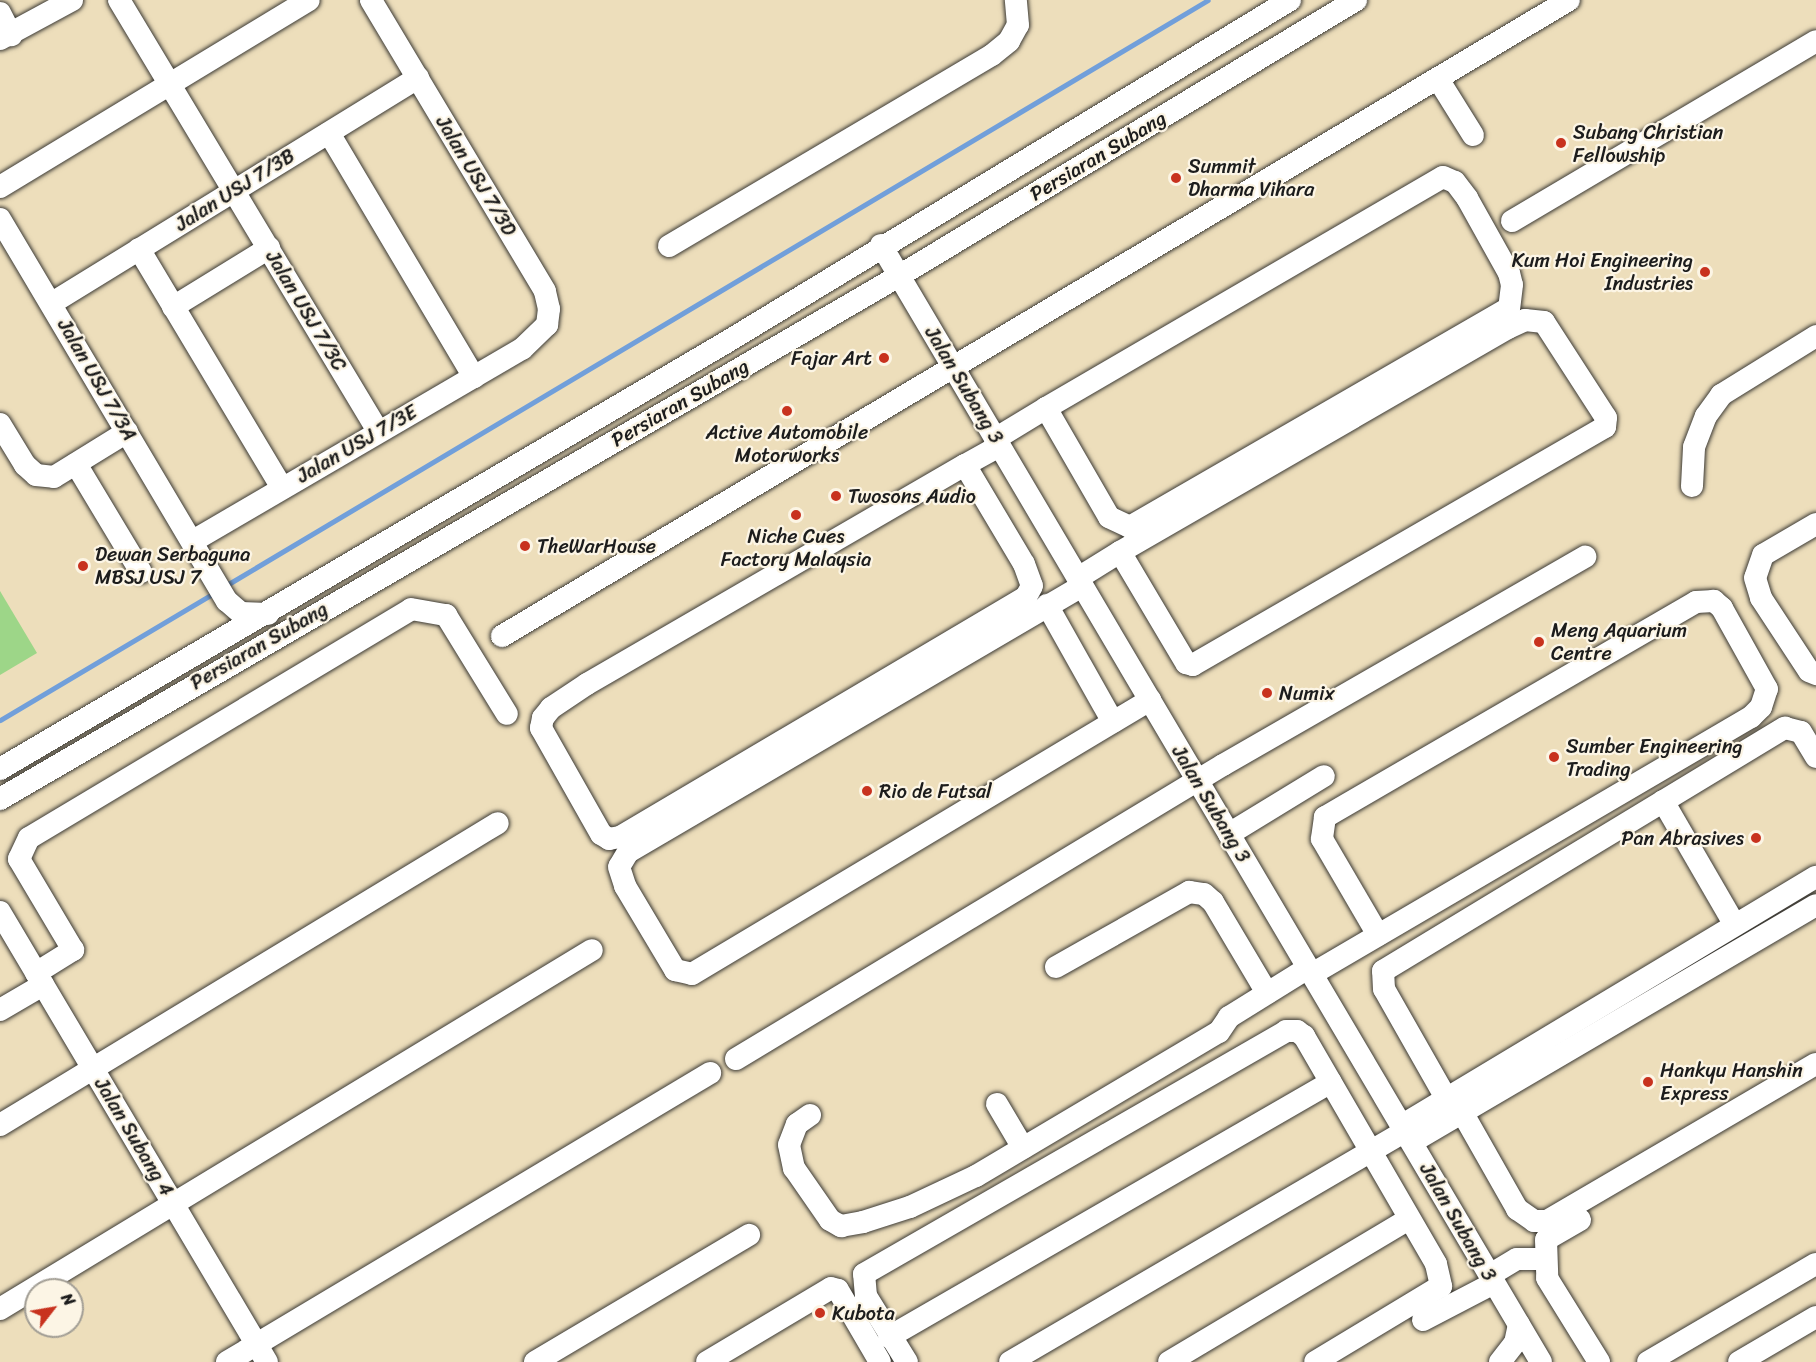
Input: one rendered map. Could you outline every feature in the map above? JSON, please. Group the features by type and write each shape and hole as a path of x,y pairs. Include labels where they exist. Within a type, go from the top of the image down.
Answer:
{"street":[{"path":"0,13 5,37 72,0"},
{"name":"Jalan USJ 7/3C","path":"119,0 378,431"},
{"path":"0,187 309,0"},
{"name":"Jalan USJ 7/3D","path":"371,0 545,291 549,309 547,325 522,349"},
{"path":"669,246 992,55 1009,41 1018,26 1016,0"},
{"name":"Persiaran Subang","path":"0,769 268,614 725,343 881,245 1290,0"},
{"name":"Persiaran Subang","path":"0,799 194,683 899,276 1356,0"},
{"path":"502,636 954,369 1569,0"},
{"path":"1512,221 1816,41"},
{"name":"Jalan USJ 7/3B","path":"52,303 418,78"},
{"path":"1438,79 1473,135"},
{"path":"329,133 474,377"},
{"path":"965,465 1024,564 1032,586 1026,597 620,837 609,839 601,834 541,728 551,708 965,465 1046,408 1443,177 1455,182 1467,198 1509,273 1512,285 1509,308 1130,527 1109,517 1046,408"},
{"name":"Jalan USJ 7/3A","path":"0,219 227,601"},
{"name":"Jalan Subang 3","path":"881,245 1541,1362"},
{"path":"174,307 269,248"},
{"path":"139,249 282,488"},
{"path":"1120,552 1186,663 1193,665 1605,427 1606,418 1544,322 1525,320 1120,552 1047,605 628,852 619,867 625,886 675,970 692,974 1150,700"},
{"path":"1692,486 1694,447 1706,416 1721,395 1816,336"},
{"name":"Jalan USJ 7/3E","path":"193,542 378,431 522,349"},
{"path":"0,424 25,465 36,475 54,477 127,432"},
{"path":"76,464 141,572"},
{"path":"1816,524 1763,555 1755,579 1761,598 1809,671 1816,674"},
{"path":"736,1059 1198,781 1585,557"},
{"path":"227,601 241,613 268,614"},
{"path":"201,652 223,632 228,619 227,601"},
{"path":"810,1115 796,1124 789,1145 794,1168 830,1220 841,1226 910,1207 1023,1148 1219,1032 1228,1017 1267,993 1378,934 1756,712 1767,689 1722,608 1714,601 1696,602 1325,817 1322,839 1378,934"},
{"path":"1047,605 1113,722"},
{"path":"0,1010 73,950 19,859 29,838 411,609 446,615 507,714"},
{"path":"1816,757 1801,732 1785,728 1383,971 1384,989 1454,1105 1517,1209 1534,1221 1547,1221 1816,1064"},
{"path":"1229,834 1324,776"},
{"path":"1663,801 1735,925"},
{"path":"0,1125 498,823"},
{"path":"1454,1105 1735,925 1816,876"},
{"path":"1056,967 1189,892 1204,894 1213,902 1267,993"},
{"path":"1010,1362 1370,1151 1816,905"},
{"name":"Jalan Subang 4","path":"0,912 262,1353"},
{"path":"0,1309 592,950"},
{"path":"907,1362 889,1338 866,1296 864,1274 933,1232 1286,1030 1297,1031 1304,1036 1436,1264 1440,1286 1315,1362"},
{"path":"227,1362 262,1353 710,1073"},
{"path":"1599,1362 1547,1278 1546,1240 1816,1080"},
{"path":"889,1338 1330,1082"},
{"path":"997,1104 1023,1148"},
{"path":"1169,1362 1410,1219"},
{"path":"535,1362 749,1235"},
{"path":"1423,1320 1492,1279 1517,1259 1545,1259"},
{"path":"1648,1362 1816,1264"},
{"path":"707,1362 831,1288 838,1290 879,1362"},
{"path":"1739,1362 1816,1317"},
{"path":"1500,1362 1515,1343 1519,1324"}],"green space":[{"path":"0,591 37,653 0,675"}],"waterway":[{"path":"225,586 1208,0"},
{"path":"0,720 214,593"}],"place":[{"name":"Subang Christian Fellowship","path":"1561,143"},
{"name":"Summit Dharma Vihara","path":"1176,178"},
{"name":"Kum Hoi Engineering Industries","path":"1705,272"},
{"name":"Fajar Art","path":"884,358"},
{"name":"Active Automobile Motorworks","path":"787,411"},
{"name":"Twosons Audio","path":"836,496"},
{"name":"Niche Cues Factory Malaysia","path":"796,515"},
{"name":"TheWarHouse","path":"525,546"},
{"name":"Dewan Serbaguna MBSJ USJ 7","path":"83,566"},
{"name":"Meng Aquarium Centre","path":"1539,642"},
{"name":"Numix","path":"1267,693"},
{"name":"Sumber Engineering Trading","path":"1554,757"},
{"name":"Rio de Futsal","path":"867,791"},
{"name":"Pan Abrasives","path":"1756,838"},
{"name":"Hankyu Hanshin Express","path":"1648,1082"},
{"name":"Kubota","path":"820,1313"}]}
